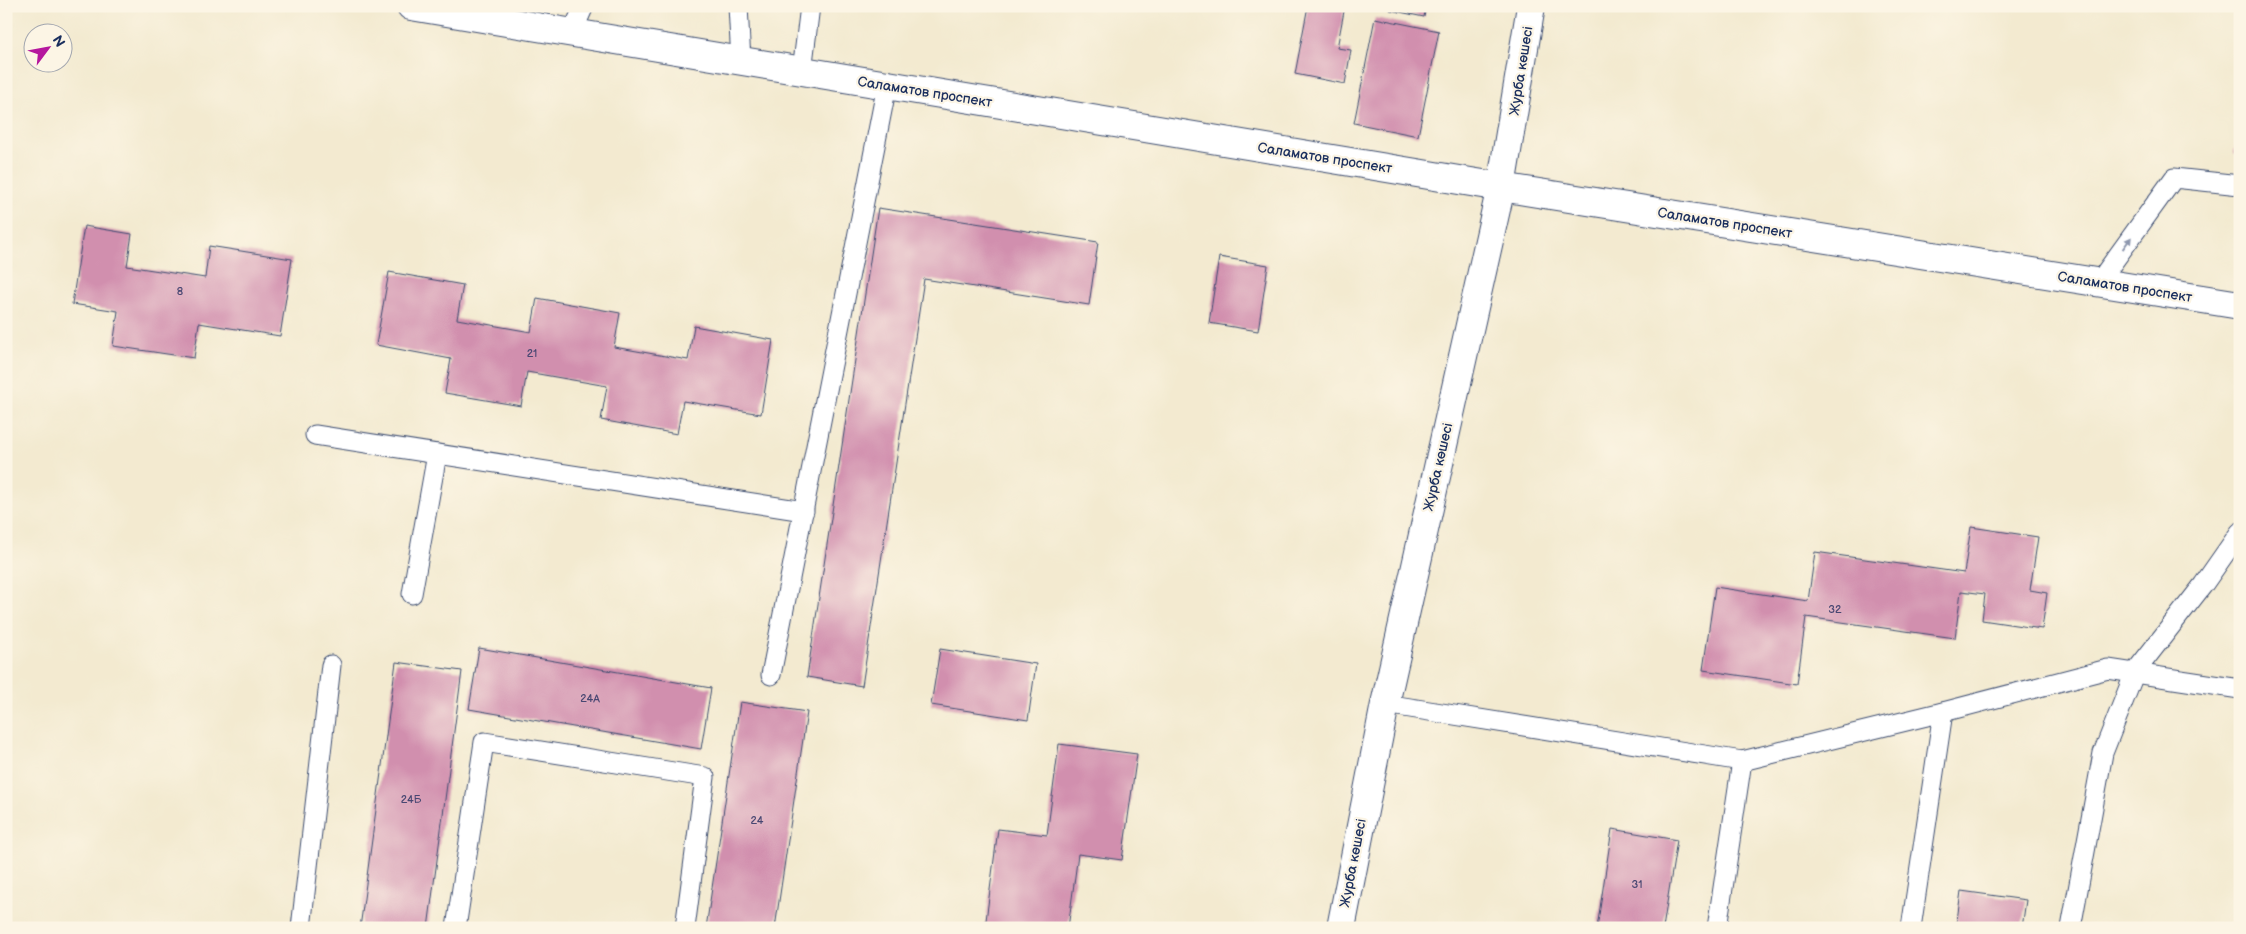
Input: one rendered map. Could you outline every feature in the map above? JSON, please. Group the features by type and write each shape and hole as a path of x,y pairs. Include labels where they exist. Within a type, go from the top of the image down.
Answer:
{"street":[{"name":"Саламатов проспект","path":"411,6 1501,187 2240,306"},
{"name":"Журба көшесі","path":"1340,928 1385,704 1501,187 1532,6"}],"lane":[{"path":"572,33 584,6"},
{"path":"738,6 741,61"},
{"path":"802,71 810,6"},
{"path":"772,675 887,85"},
{"path":"2098,283 2174,178 2240,185"},
{"path":"315,435 804,510"},
{"path":"412,594 437,454"},
{"path":"2071,928 2103,753 2135,672 2203,585 2240,532"},
{"path":"302,928 331,665"},
{"path":"1385,704 1742,761 2108,669 2240,689"},
{"path":"1911,928 1943,712"},
{"path":"456,928 484,742 705,777 685,928"},
{"path":"1717,928 1742,761"}],"building":[{"path":"1308,6 1345,6 1337,48 1351,50 1345,84 1295,74"},
{"path":"1391,6 1426,6 1424,17 1390,10"},
{"path":"1375,18 1439,31 1418,136 1354,123"},
{"path":"2240,132 2240,154 2234,153"},
{"path":"878,208 1098,242 1089,305 924,279 862,686 807,677"},
{"path":"84,226 132,234 127,266 205,278 209,246 292,259 280,336 199,323 194,358 113,346 118,311 72,304"},
{"path":"1219,257 1268,265 1258,331 1209,323"},
{"path":"389,272 463,285 457,319 531,332 537,298 620,313 614,347 688,360 694,326 773,340 761,414 683,401 677,434 601,420 607,386 527,372 521,406 445,393 451,359 376,345"},
{"path":"1971,527 2038,537 2030,590 2047,593 2042,629 1982,620 1985,594 1961,591 1955,638 1806,617 1797,684 1703,670 1715,587 1808,601 1815,552 1964,573"},
{"path":"479,648 711,688 701,749 469,709"},
{"path":"940,649 1036,664 1028,720 931,705"},
{"path":"396,662 462,671 428,928 360,928"},
{"path":"740,702 807,712 775,928 706,928"},
{"path":"1059,744 1137,754 1122,860 1078,854 1068,928 985,928 998,829 1047,835"},
{"path":"1612,829 1677,840 1663,928 1597,928"},
{"path":"1961,891 2026,900 2022,928 1956,928"}]}
